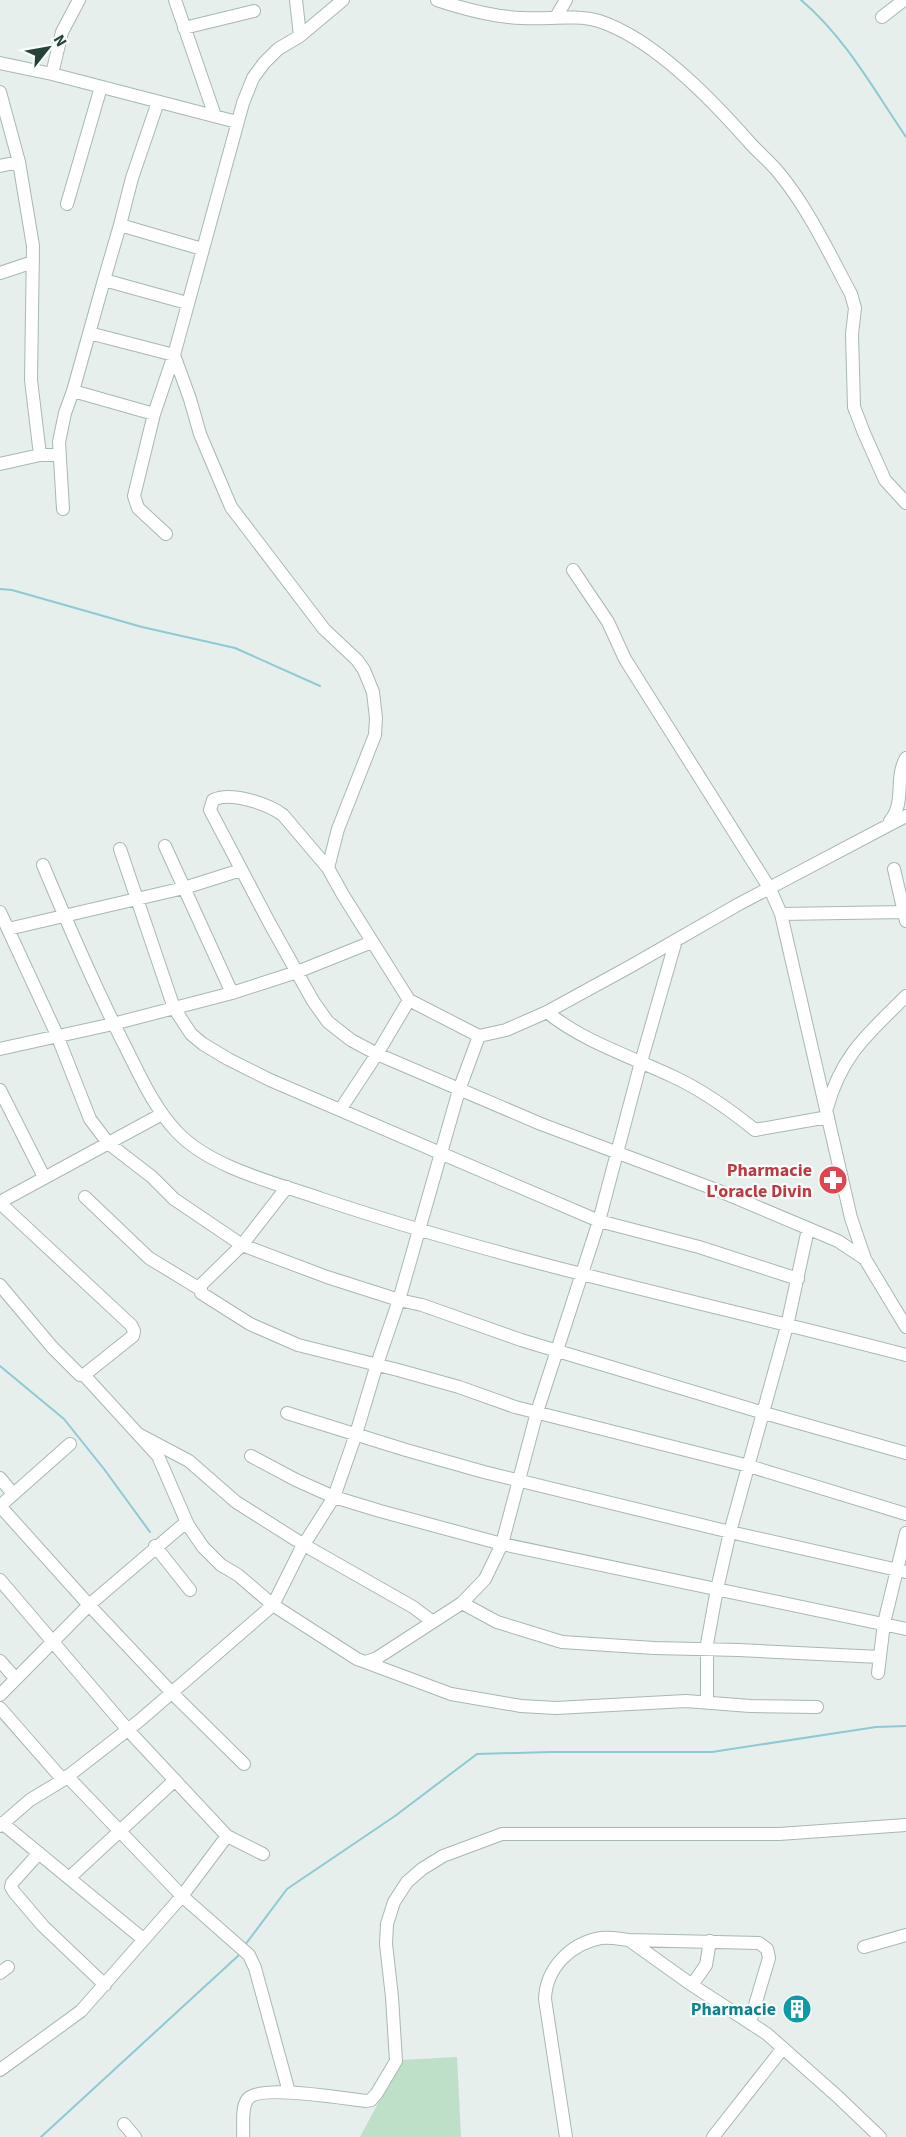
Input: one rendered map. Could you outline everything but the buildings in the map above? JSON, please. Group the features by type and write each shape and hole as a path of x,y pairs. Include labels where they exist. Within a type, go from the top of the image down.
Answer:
{"street":[{"path":"52,74 62,32 79,0"},
{"path":"175,0 215,117"},
{"path":"296,0 300,36"},
{"path":"166,534 138,508 134,502 134,496 154,414 174,355 237,122 253,78 264,63 278,49 300,36 343,0"},
{"path":"437,0 523,19 556,16 596,20 620,29 642,43 720,109 779,173 806,213 851,294 855,308 852,334 854,407 885,480 906,502"},
{"path":"556,16 566,0"},
{"path":"882,17 904,0"},
{"path":"184,28 254,11"},
{"path":"0,63 52,74 237,122"},
{"path":"67,204 101,87"},
{"path":"0,92 19,162 31,235 33,262 31,380 40,455"},
{"path":"63,509 59,455 61,429 132,178 158,102"},
{"path":"0,166 19,162"},
{"path":"120,225 202,249"},
{"path":"0,273 33,262"},
{"path":"104,280 187,303"},
{"path":"90,333 174,355"},
{"path":"174,355 200,434 231,507 324,629 357,660 373,692 375,735 338,829 328,868"},
{"path":"73,391 154,414"},
{"path":"0,464 40,455 59,455"},
{"path":"573,570 608,622 625,659 770,889 781,914 851,1218 865,1259 906,1327"},
{"path":"884,827 896,815 900,806 902,765 906,758"},
{"path":"865,1259 838,1241 722,1192 617,1154 459,1090 351,1040 328,1022 321,1012 210,810 213,800 217,798 250,800 274,808 290,822 328,868 410,1000 479,1036 506,1030 547,1012 906,816"},
{"path":"165,846 232,993"},
{"path":"120,849 174,1008 191,1034 219,1054 270,1080 600,1221 699,1247 798,1279"},
{"path":"43,865 114,1024 162,1114 186,1140 216,1160 287,1187 420,1230 583,1274 906,1355"},
{"path":"781,914 905,917 894,869"},
{"path":"8,929 184,888 241,870"},
{"path":"0,912 57,1035 90,1119 108,1143 152,1177 174,1199 242,1245 327,1277 422,1305 521,1340 906,1453"},
{"path":"366,1662 377,1658 462,1603 484,1579 502,1544 537,1412 600,1221 641,1062 676,940"},
{"path":"0,1049 114,1024 232,993 297,972 372,942"},
{"path":"827,1113 832,1091 846,1061 861,1041 906,996"},
{"path":"340,1110 410,1000"},
{"path":"547,1012 559,1022 716,1099 755,1130 827,1113"},
{"path":"143,1939 39,1853 1,1825 30,1800 65,1778 128,1730 273,1605 304,1545 334,1497 399,1300 459,1090 479,1036"},
{"path":"0,1090 44,1176"},
{"path":"84,1375 133,1336 132,1325 0,1202 44,1176 162,1114"},
{"path":"200,1289 201,1285 242,1245 287,1187"},
{"path":"85,1197 149,1258 200,1289 201,1293 250,1324 298,1345 459,1387 515,1407 749,1466 906,1514"},
{"path":"706,1701 707,1649 717,1589 730,1532 787,1326 808,1229"},
{"path":"0,1285 52,1347 76,1372 84,1375 158,1456 188,1525 214,1559 238,1575 273,1605 357,1659 451,1694 521,1706 556,1708 706,1701 750,1706 818,1707"},
{"path":"287,1413 405,1450 519,1480 901,1571"},
{"path":"138,1434 189,1461 236,1502 304,1545 413,1607 433,1622"},
{"path":"70,1444 0,1506 172,1693 244,1764"},
{"path":"251,1456 334,1497 502,1544 906,1629"},
{"path":"0,1478 14,1494"},
{"path":"0,1695 89,1605 180,1526 188,1525"},
{"path":"878,1673 884,1623 901,1571 906,1533"},
{"path":"156,1546 190,1590"},
{"path":"0,1581 128,1730 227,1836 263,1854"},
{"path":"462,1603 497,1622 562,1642 880,1657"},
{"path":"0,1661 16,1679"},
{"path":"0,1708 65,1778 182,1896 249,1955 253,1962 289,2092"},
{"path":"69,1878 175,1780"},
{"path":"243,2137 244,2105 247,2098 254,2093 289,2092 366,2101 374,2097 396,2061 386,1944 387,1924 394,1902 407,1882 443,1856 502,1834 779,1834 906,1825"},
{"path":"0,2070 81,2011 182,1896 227,1836"},
{"path":"39,1853 11,1887 43,1926 105,1985"},
{"path":"864,1947 906,1935"},
{"path":"566,2137 545,1987 559,1962 577,1947 601,1938 759,1943 767,1949 769,1958 750,2022"},
{"path":"629,1940 692,1986 750,2022 783,2048 880,2137"},
{"path":"692,1986 706,1965 710,1941"},
{"path":"713,2137 783,2048"},
{"path":"124,2124 135,2137"}],"green space":[{"path":"457,2057 461,2137 360,2137 401,2060"}],"waterway":[{"path":"801,0 845,47 906,137"},
{"path":"0,589 12,590 142,627 235,648 320,686"},
{"path":"0,1366 64,1419 150,1532"},
{"path":"245,1945 287,1889 395,1816 477,1754 712,1752 876,1727 906,1726"},
{"path":"41,2137 239,1955"}],"place":[{"name":"Pharmacie L'oracle Divin","path":"833,1180"},
{"name":"Pharmacie","path":"797,2009"}]}
